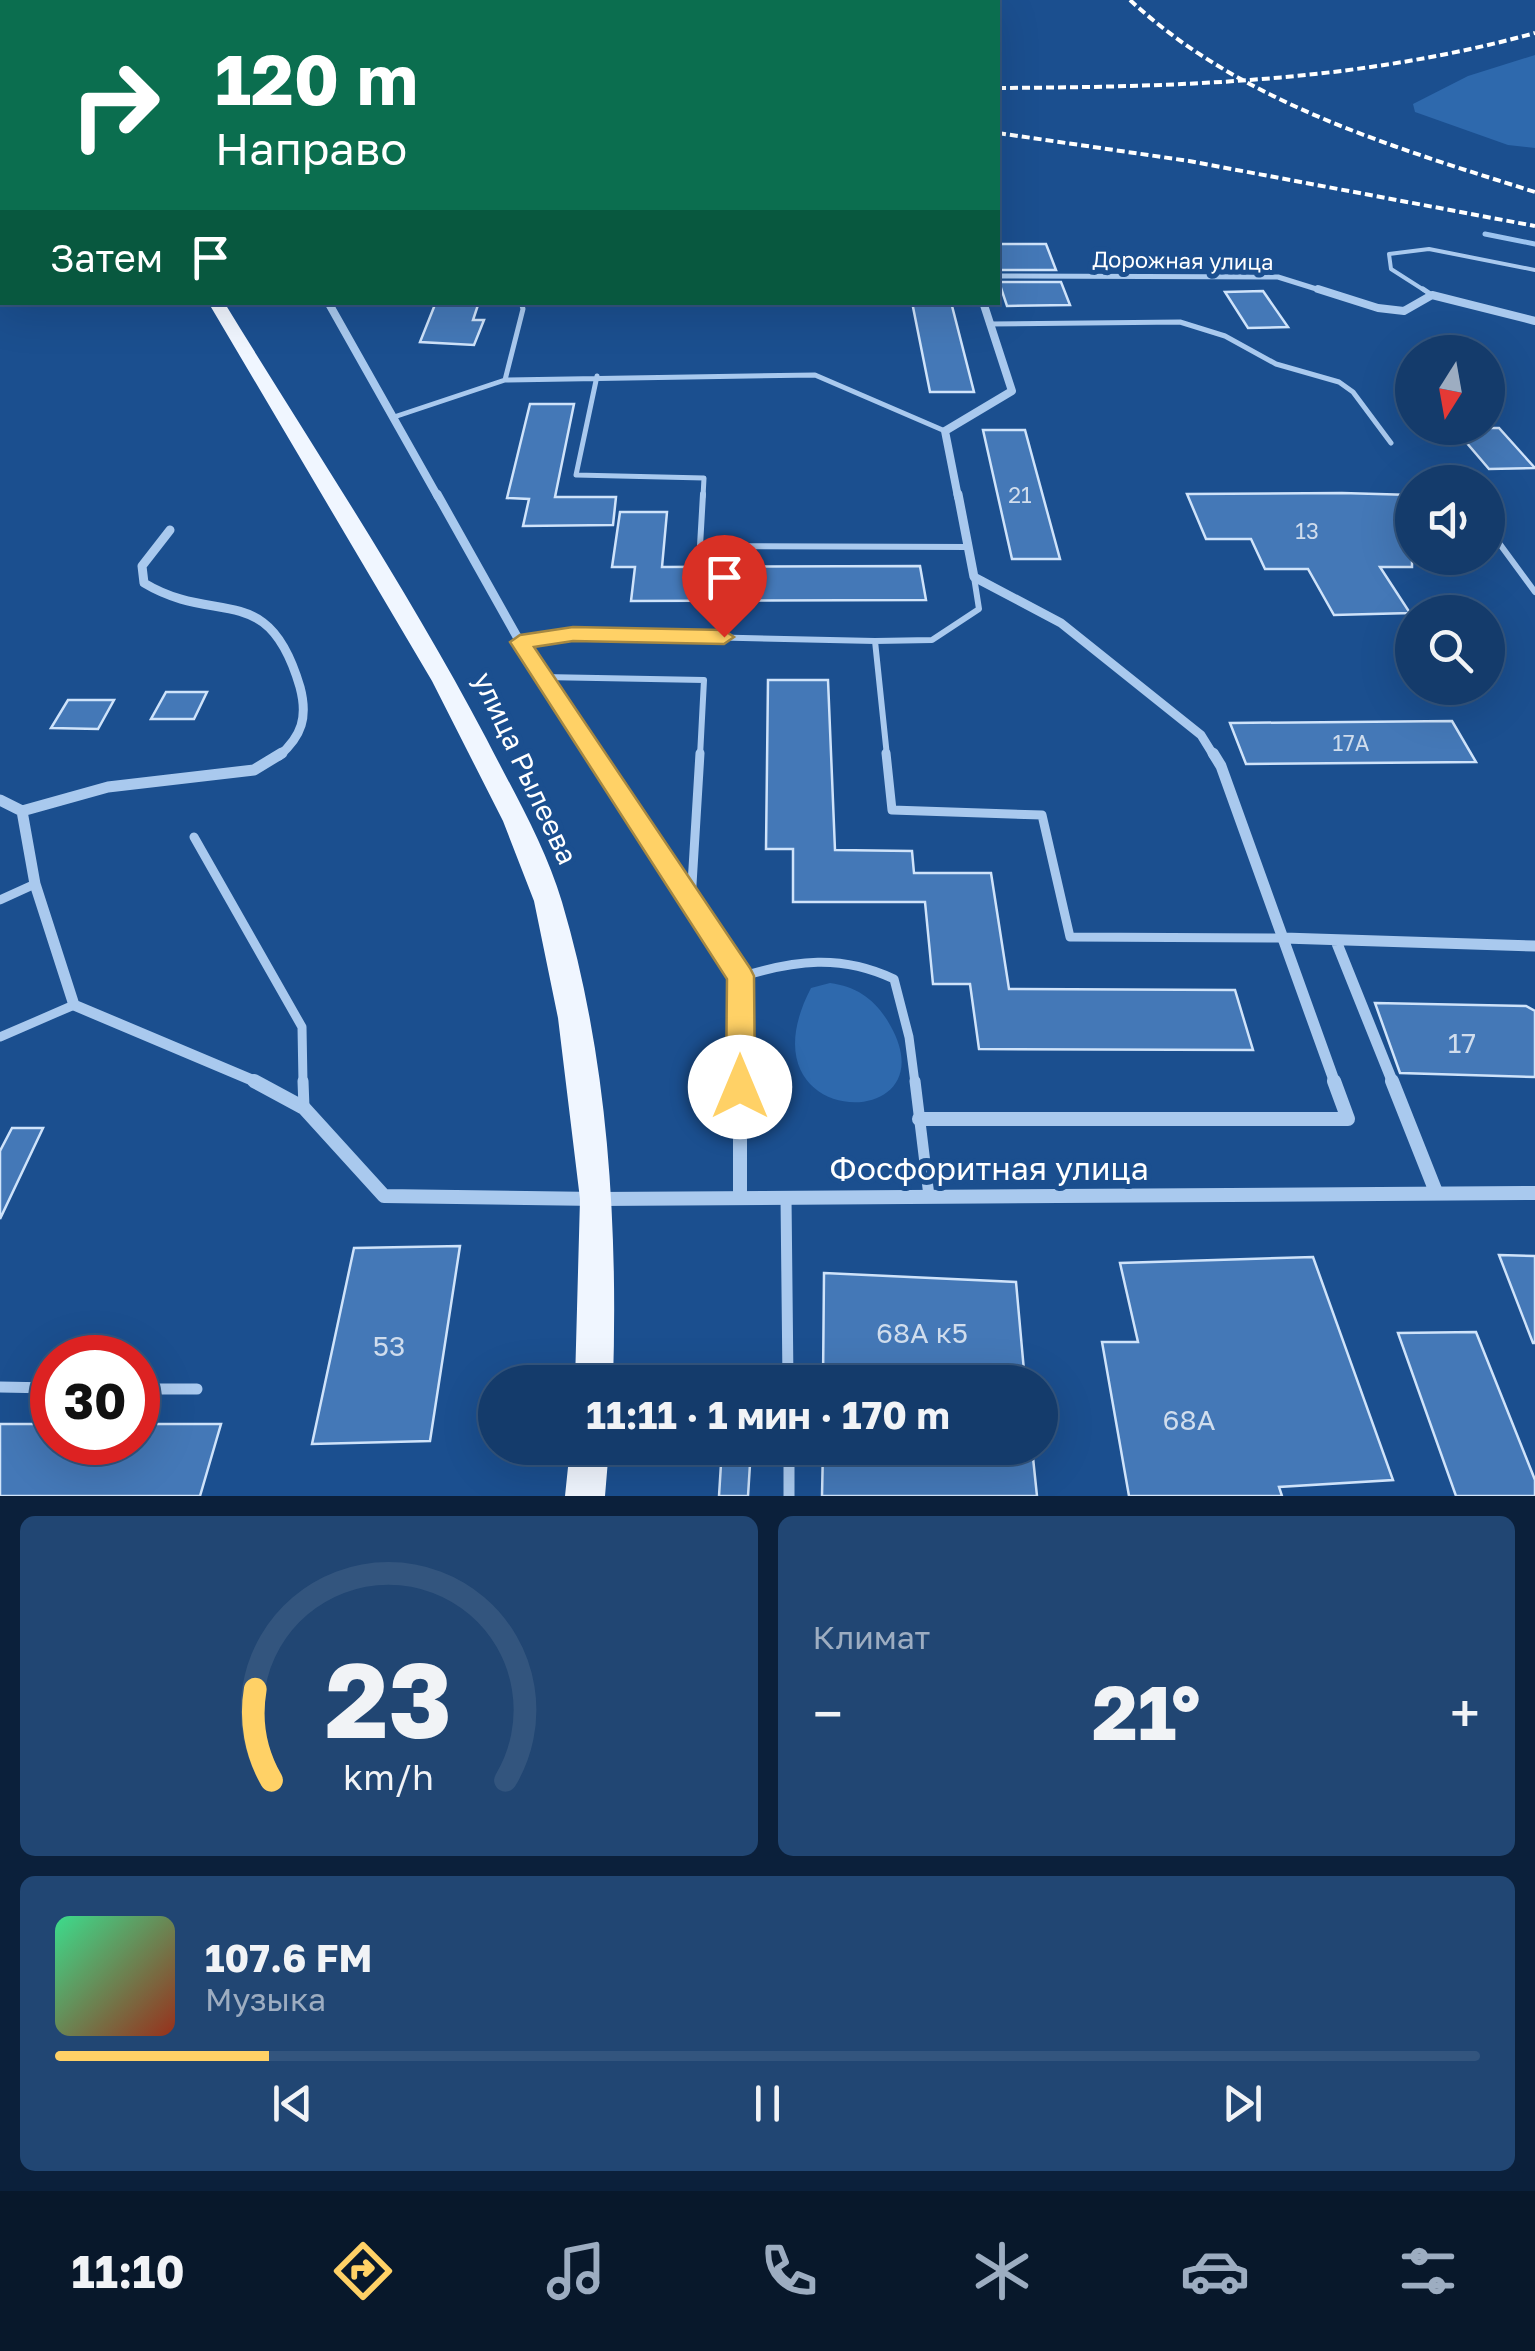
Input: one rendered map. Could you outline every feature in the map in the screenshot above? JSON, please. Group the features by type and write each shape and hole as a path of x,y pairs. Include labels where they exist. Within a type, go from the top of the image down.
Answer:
{"main road":[{"name":"улица Рылеева","path":"218,305 444,681 516,821 548,902 572,1018 597,1199 594,1365"},
{"path":"584,1496 588,1465"}],"street":[{"name":"Дорожная улица","path":"1000,276 1278,277 1378,308 1404,311 1432,294"},
{"path":"1432,294 1535,321"},
{"path":"330,305 520,642 740,976 740,1197"},
{"path":"919,1119 1348,1120 1221,766 1200,735 1061,623 974,576 945,431 1012,392 984,305"},
{"path":"0,800 22,810 62,794 122,782 254,770 272,765 302,727 305,714 288,653 265,620 216,604 161,596 144,583 142,566 170,530"},
{"path":"22,810 34,859 35,884 74,1005"},
{"path":"1284,938 1535,946"},
{"path":"1336,941 1436,1192"},
{"name":"Фосфоритная улица","path":"74,1005 257,1082 304,1108 384,1196 597,1199 1535,1193"}],"lane":[{"path":"1432,294 1390,269 1390,254 1429,249 1535,270"},
{"path":"505,380 522,305"},
{"path":"989,324 1180,322 1205,327 1276,364 1339,382 1354,392 1390,443"},
{"path":"394,417 505,380 815,375 945,431"},
{"path":"597,376 576,475 704,478 700,546 969,546"},
{"path":"1505,551 1535,592"},
{"path":"520,642 573,634 932,640 979,610 974,576"},
{"path":"874,641 892,810 1042,814 1070,937 1284,938"},
{"path":"543,676 704,680 691,901"},
{"path":"194,837 302,1028 304,1108"},
{"path":"0,900 35,884"},
{"path":"740,976 796,959 867,964 894,979 909,1037 929,1196"},
{"path":"0,1037 74,1005"},
{"path":"786,1197 788,1365"},
{"path":"0,1387 30,1388"},
{"path":"160,1389 196,1389"},
{"path":"789,1465 789,1496"}],"shaded area":[{"path":"1535,55 1535,148 1508,145 1415,112 1413,104 1468,76"},
{"path":"830,983 865,996 890,1025 902,1061 894,1086 873,1100 846,1102 820,1092 801,1070 795,1035 811,988"}],"building":[{"path":"1000,244 1046,244 1056,270 1000,270"},
{"path":"1000,282 1061,282 1070,305 1007,306"},
{"path":"1263,291 1288,327 1248,328 1225,292"},
{"path":"435,305 478,305 473,320 484,320 474,345 420,342"},
{"path":"913,305 952,305 974,392 930,392"},
{"path":"530,404 574,404 555,497 616,497 613,525 523,526 529,499 507,498"},
{"path":"983,430 1025,430 1060,559 1012,559"},
{"path":"1505,435 1535,468 1505,469 1505,465 1486,465 1469,445 1505,445"},
{"path":"1187,494 1395,495 1395,567 1380,567 1398,595 1395,595 1395,613 1334,615 1308,569 1265,569 1251,539 1206,539"},
{"path":"620,512 667,512 662,567 920,566 926,600 631,601 635,567 612,567"},
{"path":"768,680 828,680 835,850 912,851 914,873 991,873 1009,989 1235,990 1253,1050 979,1049 970,984 933,984 925,902 793,902 793,849 766,849"},
{"path":"166,692 207,692 194,719 151,719"},
{"path":"68,700 114,700 98,729 51,728"},
{"path":"1452,721 1476,762 1246,764 1230,723"},
{"path":"1375,1003 1526,1006 1535,1011 1535,1077 1400,1073"},
{"path":"12,1128 43,1128 0,1219 0,1151"},
{"path":"460,1246 430,1441 312,1444 354,1248"},
{"path":"1499,1255 1535,1256 1535,1343 1533,1343"},
{"path":"1313,1257 1393,1480 1279,1487 1282,1496 1129,1496 1102,1342 1138,1342 1120,1263"},
{"path":"824,1273 1016,1282 1023,1365 823,1365"},
{"path":"1476,1332 1535,1480 1535,1496 1456,1496 1398,1333"},
{"path":"0,1424 30,1424 30,1465 160,1465 160,1424 221,1424 200,1496 0,1496"},
{"path":"721,1465 750,1465 748,1496 719,1496"},
{"path":"823,1465 1034,1465 1037,1496 822,1496"}],"waterway":[{"path":"1485,234 1535,244"}],"railway":[{"path":"1130,0 1173,36 1243,80"},
{"path":"1243,80 1402,62 1535,33"},
{"path":"1000,88 1243,80"},
{"path":"1243,80 1374,139 1535,192"},
{"path":"1000,133 1189,161 1535,226"}],"route":[{"path":"724,637 573,634 520,642 740,976 740,1087"}]}
